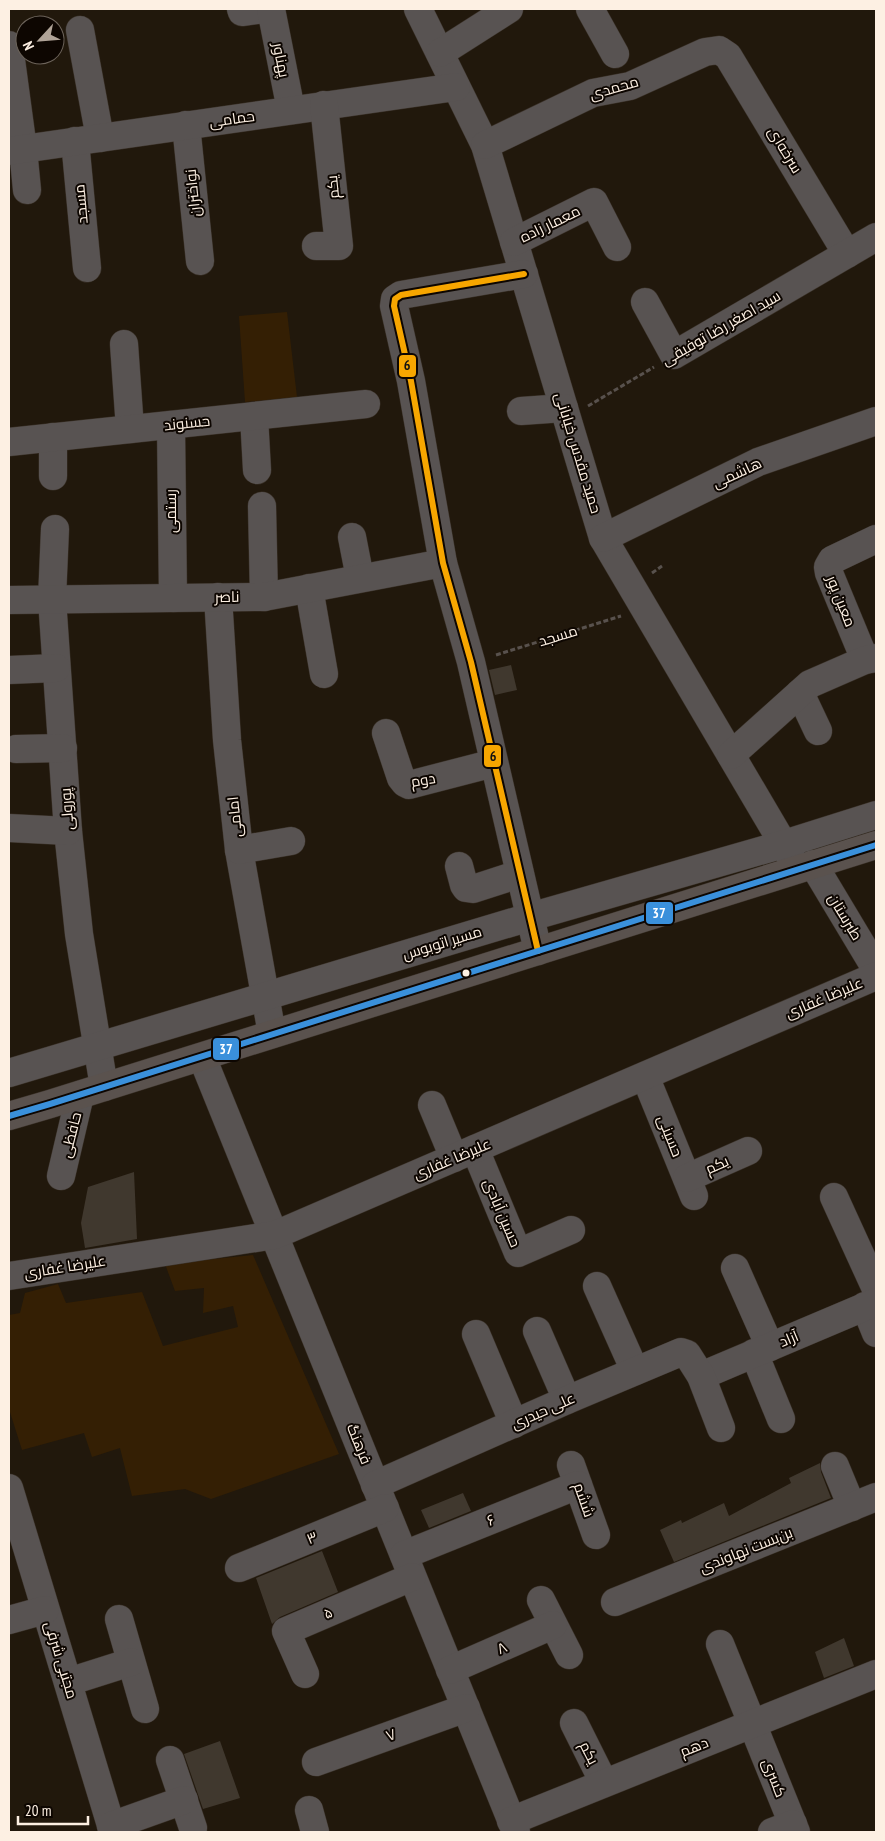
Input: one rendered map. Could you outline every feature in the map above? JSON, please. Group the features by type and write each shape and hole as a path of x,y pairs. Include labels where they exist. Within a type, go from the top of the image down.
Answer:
{"main road":[{"path":"9,1116 876,844"},
{"path":"9,1136 50,1104"}],"street":[{"path":"241,9 242,12 265,9"},
{"name":"پهناور","path":"271,9 291,110"},
{"name":"حمید مقدس خیابانی","path":"418,9 484,144 603,538 784,844 805,867"},
{"path":"440,53 509,9"},
{"path":"590,9 614,54"},
{"name":"مسجد","path":"80,30 88,139 87,268"},
{"path":"9,45 16,150 27,190"},
{"name":"محمدی","path":"484,144 593,93 630,86 705,52 719,50"},
{"name":"سرخه‌ای","path":"719,50 728,56 847,254"},
{"name":"حمامی","path":"16,150 456,87"},
{"name":"یکم","path":"316,246 339,246 324,105"},
{"name":"نواختران","path":"186,125 200,261"},
{"name":"معمار زاده","path":"514,242 594,202 617,248"},
{"name":"سید اصغر رضا توفیقی","path":"674,355 876,238"},
{"path":"524,274 401,295 395,299 394,306 411,381 443,563 471,662 538,951"},
{"path":"646,302 674,355"},
{"path":"124,344 130,429"},
{"name":"حسنوند","path":"9,442 366,404"},
{"path":"521,411 566,415"},
{"path":"254,416 257,470"},
{"name":"هاشمی","path":"603,538 758,462 876,421"},
{"name":"رستمی","path":"171,424 173,598"},
{"path":"53,437 53,476"},
{"path":"262,506 264,597"},
{"name":"پورولی","path":"55,530 52,599 68,831 79,934 98,1046 92,1091"},
{"path":"352,537 360,578"},
{"name":"معین پور","path":"871,659 828,573 828,567 832,560 876,539"},
{"name":"ناصر","path":"9,600 264,597 443,563"},
{"path":"308,588 324,674"},
{"name":"امامی","path":"218,597 227,740 239,850 272,1034"},
{"path":"731,755 810,684 871,659"},
{"path":"9,670 56,668"},
{"path":"800,693 818,731"},
{"name":"دوم","path":"386,733 401,778 409,786 494,763"},
{"path":"16,749 63,748"},
{"name":"مسیر اتوبوس","path":"9,1073 530,917 784,844 876,815"},
{"path":"9,828 68,831"},
{"path":"239,850 291,841"},
{"path":"459,866 466,888 473,889 519,874"},
{"name":"طبرستان","path":"805,867 876,969"},
{"name":"علیرضا غفاری","path":"9,1276 275,1235 876,976"},
{"name":"فرهنگ","path":"202,1057 513,1826"},
{"name":"حسینی","path":"645,1076 691,1187"},
{"name":"حافظی","path":"61,1176 92,1091"},
{"path":"432,1105 465,1153"},
{"name":"یکم","path":"691,1187 748,1151"},
{"name":"حسین آبادی","path":"465,1153 518,1253 571,1230"},
{"path":"834,1196 873,1299 876,1333"},
{"path":"735,1268 762,1350 781,1419"},
{"path":"597,1286 635,1371"},
{"name":"آزاد","path":"694,1365 762,1350 873,1299"},
{"path":"538,1331 567,1400"},
{"path":"476,1334 514,1424"},
{"name":"علی حیدری","path":"380,1496 514,1424 675,1354 681,1352 694,1365"},
{"path":"694,1365 722,1428"},
{"path":"835,1466 864,1502"},
{"name":"ششم","path":"575,1475 596,1535"},
{"name":"۶","path":"408,1566 575,1475"},
{"name":"مجتبی شرفی","path":"9,1488 112,1829"},
{"name":"۳","path":"240,1568 380,1496"},
{"name":"بن‌بست نهاوندی","path":"615,1602 864,1502"},
{"name":"۵","path":"305,1674 286,1631 408,1566"},
{"path":"541,1600 569,1655"},
{"path":"9,1620 46,1610"},
{"path":"119,1619 145,1709"},
{"name":"۸","path":"450,1670 553,1625"},
{"path":"720,1644 752,1724"},
{"path":"68,1682 131,1662"},
{"name":"دهم","path":"513,1826 604,1784 876,1674"},
{"name":"۷","path":"316,1762 466,1708"},
{"name":"یکم","path":"574,1723 604,1784"},
{"name":"کسری","path":"752,1724 787,1829"},
{"path":"170,1760 193,1828"},
{"path":"112,1829 184,1800"}],"path":[{"name":"سید اصغر رضا توفیقی","path":"566,415 584,408 674,355"},
{"name":"مسجد","path":"471,662 645,608"}],"shaded area":[{"path":"287,312 297,397 245,402 239,316"},
{"path":"253,1255 339,1454 211,1499 185,1489 132,1496 120,1448 92,1457 84,1433 22,1450 9,1409 9,1315 20,1313 25,1293 58,1284 66,1303 142,1292 163,1346 238,1327 233,1306 203,1313 204,1288 175,1291 165,1264"}],"building":[{"path":"511,665 517,690 495,695 489,670"},
{"path":"134,1172 137,1239 85,1248 81,1223 88,1187"},
{"path":"820,1463 821,1472 831,1498 674,1562 660,1530 681,1520 682,1523 724,1503 729,1516 791,1483 789,1478"},
{"path":"463,1493 471,1511 429,1528 421,1510"},
{"path":"322,1551 338,1592 280,1617 272,1624 256,1578"},
{"path":"844,1638 854,1666 824,1678 815,1652"},
{"path":"220,1741 240,1798 203,1809 184,1754"}],"transit line":[{"name":"6","path":"524,274 401,295 395,299 394,306 411,381 443,563 471,662 538,951"},
{"name":"37","path":"9,1116 876,845"}]}
